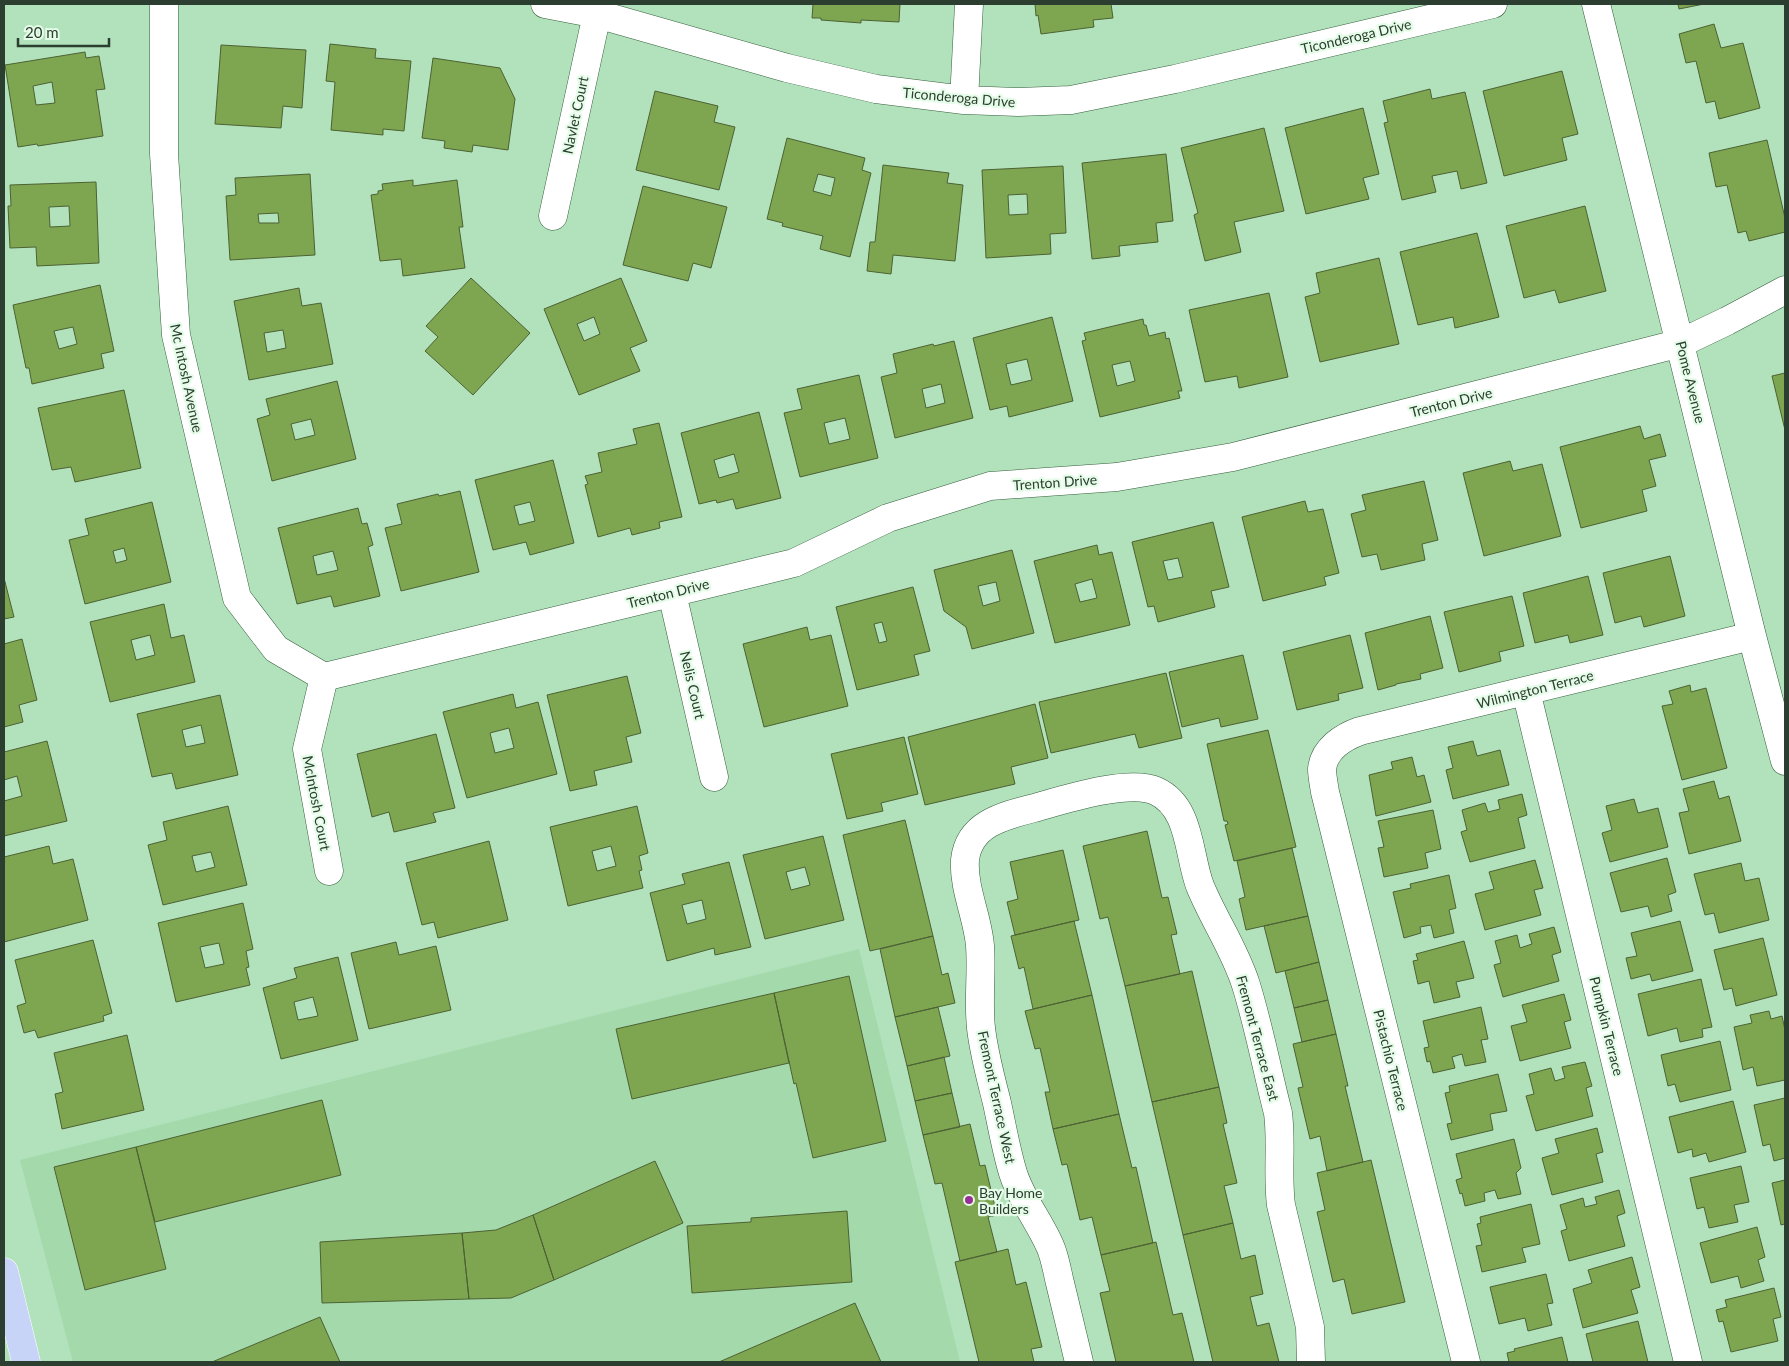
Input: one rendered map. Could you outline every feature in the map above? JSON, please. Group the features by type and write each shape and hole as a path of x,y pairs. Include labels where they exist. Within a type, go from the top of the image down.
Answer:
{"main road":[{"path":"4,1272 26,1362"}],"street":[{"name":"Mc Intosh Avenue","path":"164,4 164,154 176,335 237,598 276,650 324,677"},
{"name":"Ticonderoga Drive","path":"545,4 597,14 787,68 876,89 964,100 1018,102 1071,100 1175,80 1493,4"},
{"path":"964,100 969,4"},
{"name":"Pome Avenue","path":"1596,4 1752,636 1785,761"},
{"name":"Navlet Court","path":"553,216 597,14"},
{"name":"Trenton Drive","path":"324,677 794,563 888,518 990,486 1117,477 1234,457 1681,343 1785,290"},
{"name":"Nelis Court","path":"672,593 714,777"},
{"name":"Wilmington Terrace","path":"1327,757 1333,746 1347,736 1360,731 1752,636"},
{"name":"McIntosh Court","path":"324,677 307,749 330,871"},
{"name":"Pumpkin Terrace","path":"1526,691 1688,1362"},
{"name":"Pistachio Terrace","path":"1327,757 1322,767 1324,792 1466,1362"},
{"name":"Fremont Terrace East","path":"1069,798 1140,786 1154,789 1167,797 1176,807 1183,822 1201,888 1246,984 1278,1113 1280,1128 1280,1196 1309,1321 1310,1362"},
{"name":"Fremont Terrace West","path":"1069,798 1002,816 986,824 974,835 968,846 965,858 965,873 980,946 981,1025 984,1048 1013,1174 1022,1195 1051,1248 1080,1362"}],"shaded area":[{"path":"859,949 960,1362 73,1362 20,1160"}],"building":[{"path":"813,4 900,4 899,22 861,20 861,23 821,20 821,18 812,18"},
{"path":"1035,4 1111,4 1113,18 1093,20 1094,27 1041,34"},
{"path":"1678,4 1704,4 1679,9"},
{"path":"1714,24 1721,48 1743,43 1760,108 1719,119 1715,101 1706,103 1696,61 1686,63 1679,34"},
{"path":"330,44 376,49 375,58 411,61 404,131 383,129 383,135 331,130 335,82 326,81"},
{"path":"221,45 306,50 302,108 283,106 281,128 215,124"},
{"path":"85,52 86,58 99,56 105,89 96,90 103,136 38,146 37,144 18,147 5,65","holes":["52,82 55,103 36,105 33,86"]},
{"path":"433,58 500,68 515,99 508,150 473,145 472,152 444,148 445,141 422,138"},
{"path":"1562,71 1578,134 1562,138 1567,160 1504,176 1483,91"},
{"path":"1430,89 1432,99 1465,92 1487,183 1461,189 1457,171 1432,176 1436,192 1402,200 1384,123 1388,122 1383,101"},
{"path":"655,91 718,106 714,122 735,127 719,190 636,170"},
{"path":"1363,108 1379,174 1363,178 1369,199 1306,214 1285,128"},
{"path":"1264,128 1284,211 1234,222 1241,252 1205,261 1194,215 1198,213 1181,148"},
{"path":"787,138 865,158 862,170 871,173 850,257 820,249 823,236 782,226 783,223 767,219","holes":["818,174 835,178 831,196 813,191"]},
{"path":"1767,140 1785,218 1785,232 1749,241 1746,231 1738,233 1727,185 1716,187 1709,153"},
{"path":"1166,154 1173,221 1156,223 1158,242 1119,246 1120,256 1092,259 1082,163"},
{"path":"883,165 949,173 947,183 963,185 955,261 893,255 891,274 867,271 870,242 875,242"},
{"path":"1063,166 1066,233 1050,234 1051,254 986,258 982,170","holes":["1027,194 1028,214 1009,215 1008,195"]},
{"path":"310,174 315,255 230,260 226,196 236,195 235,178","holes":["278,213 279,223 259,223 258,214"]},
{"path":"413,180 413,186 457,180 463,227 459,227 465,268 403,276 401,259 380,261 371,195 378,194 378,191 383,190 382,184"},
{"path":"96,182 99,263 37,266 36,247 10,248 8,206 11,206 10,185","holes":["69,206 70,226 50,227 49,207"]},
{"path":"643,186 727,207 711,268 693,263 688,281 623,265"},
{"path":"1585,206 1606,291 1559,303 1555,290 1524,298 1506,226"},
{"path":"1477,233 1499,317 1455,328 1453,317 1418,325 1400,252"},
{"path":"1379,258 1399,344 1320,362 1305,297 1320,293 1316,273"},
{"path":"471,278 530,333 473,395 425,351 438,337 426,326"},
{"path":"621,278 647,341 630,348 640,371 579,395 544,309","holes":["594,317 600,334 584,341 577,324"]},
{"path":"100,285 114,351 101,354 104,368 32,384 29,368 26,368 13,305","holes":["73,327 77,344 59,349 54,331"]},
{"path":"299,288 302,306 321,303 333,364 249,380 234,301","holes":["283,330 286,348 267,352 264,333"]},
{"path":"1269,293 1288,377 1239,388 1237,376 1205,382 1189,310"},
{"path":"1052,317 1073,401 1009,417 1007,406 990,410 973,338","holes":["1027,359 1032,380 1011,385 1006,364"]},
{"path":"1143,319 1149,336 1165,332 1166,339 1169,338 1182,391 1178,391 1180,398 1100,417 1082,341 1086,340 1084,333","holes":["1130,361 1135,381 1117,386 1112,365"]},
{"path":"954,341 973,418 895,438 881,377 897,373 893,354 933,344 934,346","holes":["941,384 945,403 926,408 922,389"]},
{"path":"1785,373 1785,430 1772,376"},
{"path":"859,375 878,458 800,477 784,413 802,409 797,389","holes":["845,418 850,439 829,444 824,423"]},
{"path":"337,381 356,459 272,481 257,419 270,415 266,399","holes":["311,419 315,435 295,440 291,424"]},
{"path":"124,390 141,468 75,482 71,467 52,470 38,408"},
{"path":"759,412 781,498 736,509 733,499 717,503 716,500 699,504 681,433","holes":["734,454 739,472 719,478 714,460"]},
{"path":"659,423 682,517 659,522 660,528 632,535 630,528 598,537 585,485 588,484 585,476 602,472 598,453 637,444 633,429"},
{"path":"1640,426 1644,439 1660,434 1666,456 1649,460 1656,486 1642,490 1647,511 1581,528 1560,447"},
{"path":"553,460 574,543 530,555 526,542 493,550 475,480","holes":["530,502 535,521 519,525 514,506"]},
{"path":"1510,461 1513,471 1542,464 1561,536 1484,556 1463,473"},
{"path":"1424,481 1438,540 1422,544 1425,560 1381,570 1377,554 1362,557 1351,514 1366,510 1362,495"},
{"path":"460,491 479,572 401,591 385,528 402,524 397,504 438,494 439,496"},
{"path":"1305,501 1308,512 1323,509 1339,573 1324,577 1326,585 1263,601 1242,517"},
{"path":"152,502 171,582 85,604 69,540 89,535 85,519","holes":["124,548 127,560 116,563 113,551"]},
{"path":"358,508 362,524 367,523 373,545 368,547 380,596 334,607 331,596 297,604 278,528","holes":["333,551 338,570 317,575 313,556"]},
{"path":"1213,522 1229,587 1211,591 1215,607 1158,622 1154,606 1148,607 1132,542","holes":["1178,558 1183,577 1168,580 1163,561"]},
{"path":"1097,545 1099,555 1112,552 1130,625 1055,643 1034,561","holes":["1092,579 1097,598 1080,602 1075,584"]},
{"path":"1012,550 1034,633 972,649 966,627 944,611 934,570","holes":["996,582 1000,601 983,606 978,586"]},
{"path":"1670,556 1685,616 1644,627 1641,616 1615,623 1603,573"},
{"path":"1588,576 1603,635 1570,643 1568,635 1535,643 1523,593"},
{"path":"4,578 14,617 4,619"},
{"path":"913,587 930,651 914,655 919,675 857,690 836,607","holes":["882,622 887,641 879,643 874,624"]},
{"path":"1512,596 1524,646 1499,652 1501,661 1459,672 1444,612"},
{"path":"164,604 171,638 184,635 195,682 110,702 90,622","holes":["150,635 155,655 136,660 131,640"]},
{"path":"1430,616 1443,668 1420,674 1421,679 1378,690 1365,633"},
{"path":"807,627 810,640 831,635 848,706 764,727 743,644"},
{"path":"1350,635 1363,688 1338,694 1339,700 1297,710 1283,652"},
{"path":"22,639 37,700 19,705 23,722 4,727 4,644"},
{"path":"1243,655 1258,719 1221,727 1219,718 1182,727 1169,672"},
{"path":"1166,673 1182,738 1139,748 1135,734 1051,753 1039,702"},
{"path":"627,676 641,733 626,737 632,762 594,771 597,785 570,791 547,695"},
{"path":"1690,685 1691,692 1706,688 1727,768 1682,780 1662,706 1673,704 1669,691"},
{"path":"513,694 516,708 538,702 557,774 467,798 443,712","holes":["509,728 514,748 495,753 490,733"]},
{"path":"220,695 238,775 176,789 172,773 152,777 137,714","holes":["201,725 205,743 186,747 182,730"]},
{"path":"1035,704 1048,758 1011,767 1015,784 925,805 908,737"},
{"path":"1268,730 1296,847 1234,861 1225,825 1228,824 1227,821 1224,821 1207,744"},
{"path":"436,734 455,808 433,813 436,822 394,832 389,812 372,817 357,754"},
{"path":"904,737 918,794 881,803 883,811 847,819 831,754"},
{"path":"47,741 67,821 4,836 4,801 22,796 17,776 4,780 4,752"},
{"path":"1473,741 1477,756 1500,750 1509,785 1453,799 1446,770 1453,768 1448,747"},
{"path":"1412,757 1417,777 1424,775 1431,802 1376,816 1369,775 1393,769 1391,762"},
{"path":"1714,781 1719,799 1729,796 1741,841 1689,854 1679,813 1689,811 1683,789"},
{"path":"1522,794 1527,815 1518,818 1525,848 1470,862 1461,832 1467,830 1462,810 1485,803 1488,812 1500,809 1498,800"},
{"path":"1634,799 1638,813 1658,808 1668,847 1610,862 1602,833 1612,830 1606,806"},
{"path":"228,806 247,885 163,905 148,845 167,840 163,822","holes":["211,852 215,867 196,872 192,856"]},
{"path":"637,806 648,853 639,856 642,870 639,871 643,888 568,906 550,827","holes":["611,846 616,866 597,871 592,851"]},
{"path":"1433,810 1441,849 1425,853 1428,868 1384,877 1378,848 1384,847 1378,821"},
{"path":"905,820 933,936 870,951 843,835"},
{"path":"1147,831 1162,898 1168,897 1177,934 1171,935 1180,974 1125,986 1108,917 1100,919 1083,846"},
{"path":"823,836 844,920 765,939 743,855","holes":["805,867 810,885 791,890 786,872"]},
{"path":"489,841 508,920 438,938 434,922 422,925 406,863"},
{"path":"49,846 53,864 73,859 88,920 4,942 4,857"},
{"path":"1292,848 1308,916 1246,930 1239,899 1245,897 1237,861"},
{"path":"1063,850 1079,920 1015,935 1007,902 1018,899 1010,862"},
{"path":"1667,858 1676,892 1668,895 1672,911 1651,917 1648,906 1621,912 1610,873"},
{"path":"1535,860 1543,888 1534,890 1541,915 1485,930 1475,894 1494,889 1489,872"},
{"path":"729,862 751,947 715,955 714,948 667,961 650,893 685,884 682,874","holes":["702,900 706,919 687,924 682,905"]},
{"path":"1741,863 1745,881 1759,878 1769,920 1719,933 1714,913 1705,915 1694,874"},
{"path":"1449,875 1456,908 1449,910 1454,933 1434,938 1431,925 1420,927 1421,933 1404,938 1393,892 1411,888 1410,884"},
{"path":"243,903 253,949 246,951 249,967 246,968 250,985 176,1002 158,923","holes":["219,943 224,964 205,968 200,947"]},
{"path":"1308,916 1319,962 1276,973 1264,926"},
{"path":"1074,921 1092,995 1033,1009 1024,967 1019,969 1011,936"},
{"path":"1680,921 1693,971 1652,981 1650,974 1631,979 1626,958 1637,956 1631,933"},
{"path":"1554,927 1561,952 1552,955 1559,981 1503,997 1494,965 1501,963 1495,941 1517,935 1520,948 1532,944 1529,934"},
{"path":"933,936 942,975 948,973 955,1003 895,1017 880,949"},
{"path":"1763,938 1777,995 1736,1006 1732,988 1724,990 1714,950"},
{"path":"93,940 112,1013 103,1016 104,1021 38,1038 35,1030 24,1033 17,1006 26,1003 15,960"},
{"path":"1464,941 1474,978 1456,982 1460,997 1434,1003 1429,981 1418,984 1413,961 1418,960 1416,954"},
{"path":"396,942 399,955 436,946 451,1010 369,1029 351,953"},
{"path":"338,957 358,1040 281,1059 263,988 297,978 294,968","holes":["313,997 318,1016 298,1020 294,1002"]},
{"path":"1319,962 1328,1000 1294,1008 1285,971"},
{"path":"1192,971 1219,1087 1152,1102 1125,986"},
{"path":"849,976 886,1141 813,1158 774,993"},
{"path":"1701,979 1712,1027 1702,1029 1703,1037 1680,1042 1677,1028 1648,1036 1638,994"},
{"path":"774,993 789,1063 632,1099 616,1029"},
{"path":"1564,994 1571,1020 1564,1022 1571,1048 1520,1061 1511,1026 1527,1022 1522,1005"},
{"path":"1092,995 1119,1114 1053,1129 1045,1092 1050,1092 1040,1048 1035,1049 1025,1011"},
{"path":"1328,1000 1336,1034 1302,1042 1294,1008"},
{"path":"938,1007 950,1056 907,1066 895,1017"},
{"path":"1481,1007 1488,1039 1481,1040 1486,1062 1465,1066 1462,1054 1452,1057 1455,1068 1433,1073 1430,1061 1427,1062 1424,1048 1429,1047 1423,1021"},
{"path":"1769,1011 1771,1019 1782,1016 1785,1030 1785,1080 1757,1086 1753,1067 1743,1070 1734,1027 1752,1023 1750,1015"},
{"path":"1336,1034 1348,1086 1345,1086 1363,1162 1327,1171 1320,1136 1310,1139 1298,1088 1303,1087 1293,1044"},
{"path":"127,1035 144,1110 62,1129 55,1094 63,1092 54,1053"},
{"path":"1720,1041 1731,1090 1680,1102 1675,1084 1668,1086 1661,1055"},
{"path":"944,1057 952,1093 915,1101 907,1066"},
{"path":"1585,1062 1592,1086 1586,1088 1593,1116 1536,1131 1526,1096 1534,1094 1529,1074 1551,1068 1555,1081 1565,1078 1562,1067"},
{"path":"1498,1074 1507,1111 1490,1114 1493,1130 1451,1140 1447,1124 1452,1123 1445,1093 1450,1092 1449,1086"},
{"path":"1219,1087 1227,1123 1223,1124 1237,1183 1224,1186 1233,1223 1183,1235 1152,1102"},
{"path":"952,1093 960,1127 923,1135 915,1101"},
{"path":"1785,1098 1785,1158 1774,1161 1770,1144 1763,1146 1754,1105"},
{"path":"322,1100 341,1175 155,1222 136,1147"},
{"path":"1733,1101 1746,1152 1709,1162 1706,1153 1693,1157 1692,1149 1678,1153 1669,1117"},
{"path":"1119,1114 1132,1168 1136,1167 1153,1243 1101,1255 1092,1217 1080,1220 1067,1164 1062,1165 1053,1129"},
{"name":"Bay Home Builders","path":"970,1124 980,1166 985,1165 997,1215 988,1217 997,1252 960,1261 942,1183 935,1184 923,1135"},
{"path":"1597,1128 1603,1152 1596,1154 1603,1182 1552,1195 1542,1158 1559,1153 1555,1139"},
{"path":"1514,1139 1521,1168 1516,1173 1521,1194 1498,1199 1495,1190 1484,1193 1485,1201 1465,1206 1456,1180 1462,1178 1456,1154"},
{"path":"136,1147 166,1269 85,1290 54,1167"},
{"path":"1371,1160 1405,1302 1352,1314 1344,1279 1333,1282 1317,1212 1325,1210 1317,1173"},
{"path":"655,1161 683,1223 554,1280 533,1215"},
{"path":"1741,1166 1749,1202 1734,1205 1738,1222 1709,1228 1704,1207 1697,1209 1690,1178"},
{"path":"1785,1180 1785,1224 1781,1225 1772,1183"},
{"path":"1619,1190 1625,1213 1617,1216 1625,1246 1569,1261 1561,1231 1567,1229 1560,1205 1583,1198 1585,1207 1597,1204 1595,1197"},
{"path":"1531,1204 1540,1244 1522,1248 1526,1262 1482,1272 1476,1246 1482,1245 1477,1224 1481,1223 1480,1217"},
{"path":"847,1211 852,1282 692,1293 687,1226 751,1222 751,1218"},
{"path":"533,1215 554,1280 511,1298 469,1299 462,1233 496,1230"},
{"path":"1233,1223 1241,1259 1255,1255 1263,1294 1250,1297 1257,1326 1269,1323 1279,1362 1213,1362 1183,1235"},
{"path":"1757,1227 1765,1257 1758,1260 1764,1281 1741,1288 1738,1276 1711,1283 1700,1243"},
{"path":"462,1233 469,1299 322,1303 320,1242"},
{"path":"1156,1242 1173,1315 1182,1313 1194,1362 1116,1362 1100,1293 1110,1291 1101,1255"},
{"path":"1008,1249 1016,1285 1026,1282 1042,1347 1031,1349 1034,1362 979,1362 955,1262"},
{"path":"1632,1257 1640,1287 1631,1290 1638,1313 1583,1328 1573,1289 1592,1283 1588,1270"},
{"path":"1546,1274 1553,1303 1547,1304 1552,1325 1528,1331 1525,1318 1499,1324 1490,1287"},
{"path":"1774,1288 1781,1317 1773,1319 1778,1341 1731,1352 1723,1321 1719,1322 1716,1310 1727,1307 1725,1300"},
{"path":"855,1303 881,1362 719,1362"},
{"path":"320,1317 340,1362 212,1362"},
{"path":"1638,1321 1648,1362 1593,1362 1586,1334"},
{"path":"1562,1337 1568,1362 1509,1362 1507,1353 1515,1351 1514,1349"}],"place":[{"name":"Bay Home Builders","path":"969,1200"}]}
